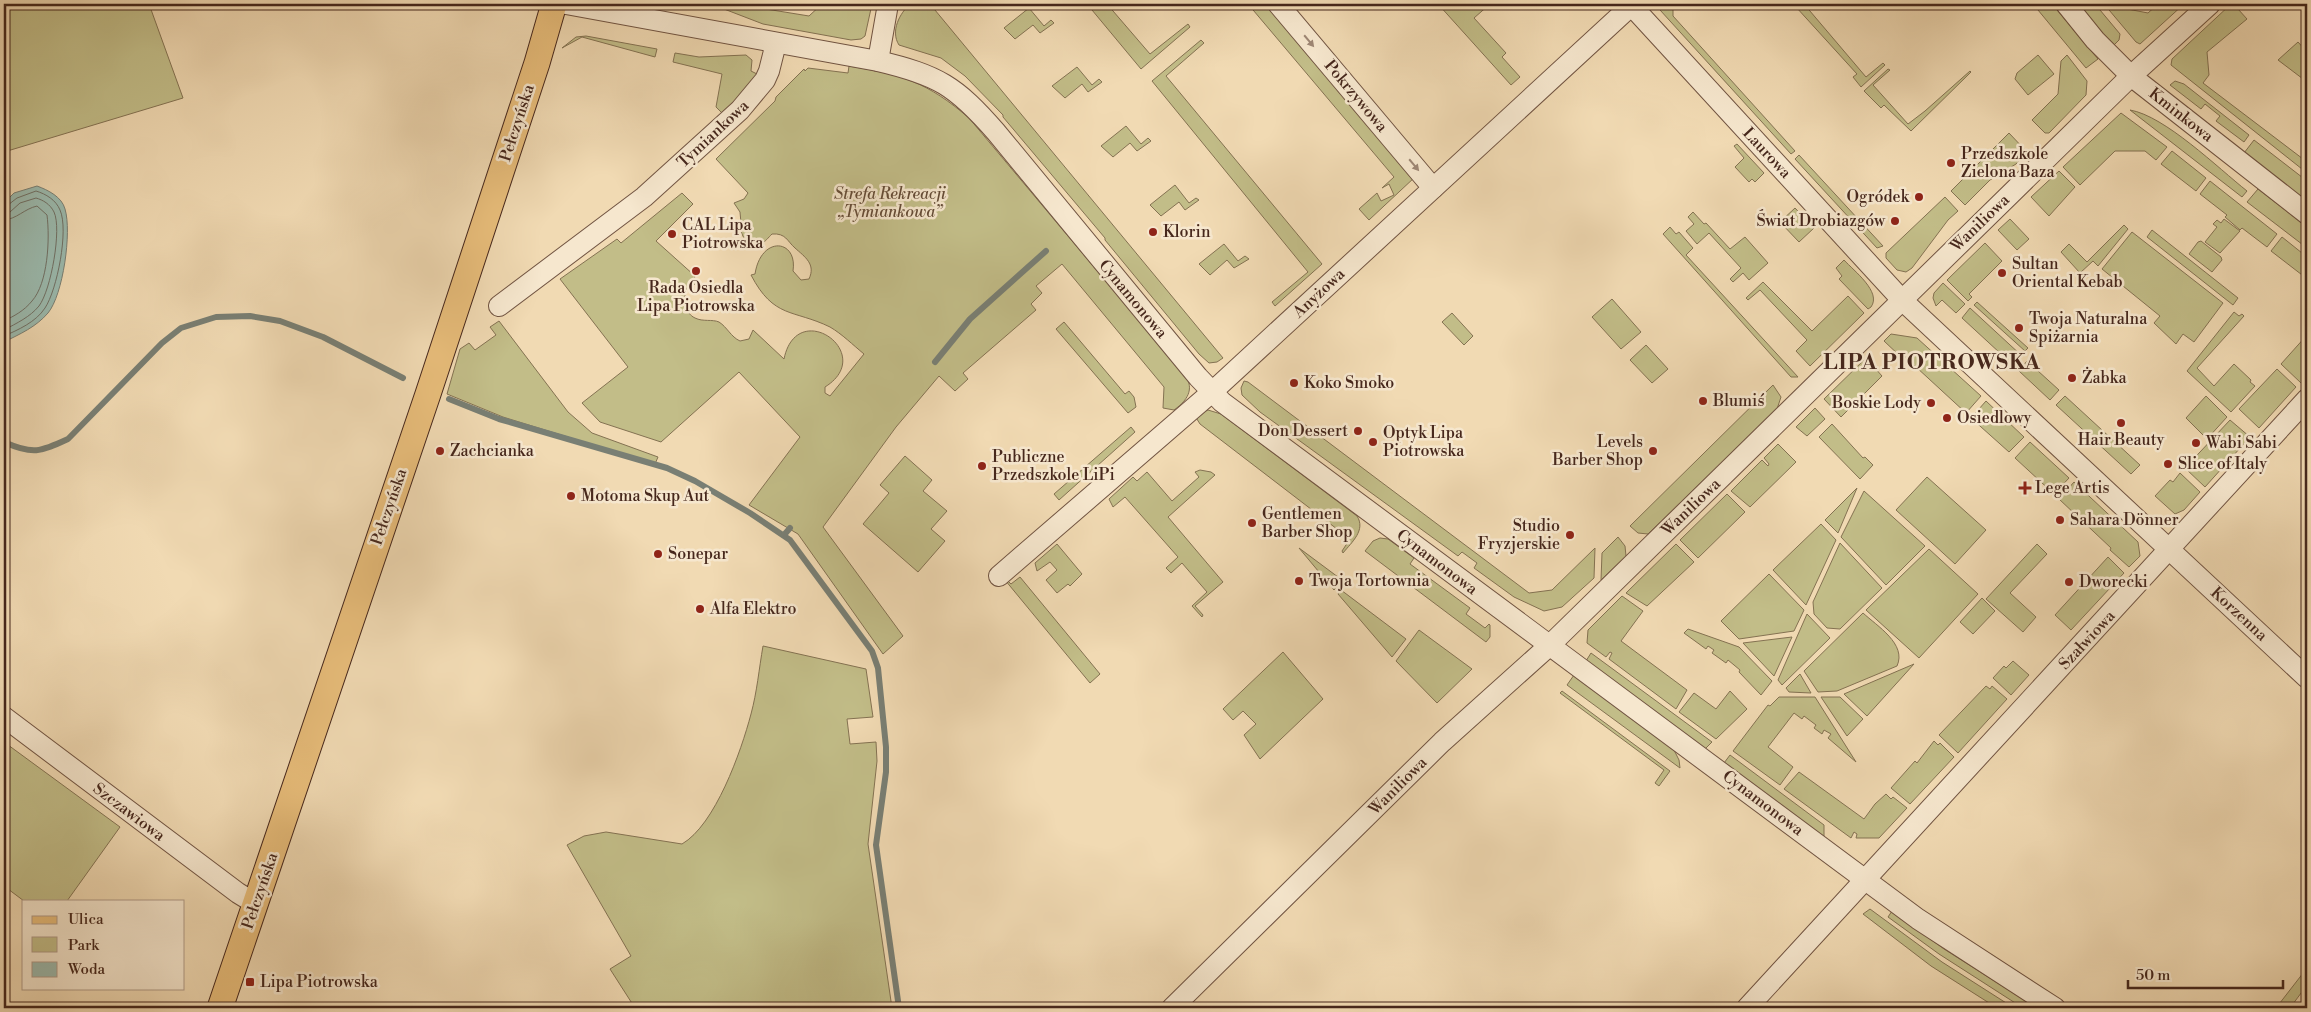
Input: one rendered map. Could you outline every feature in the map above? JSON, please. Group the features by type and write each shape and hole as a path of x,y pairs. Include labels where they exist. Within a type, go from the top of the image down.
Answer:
{"main road":[{"name":"Pełczyńska","path":"220,1008 537,63 554,4"}],"street":[{"path":"566,4 878,61 888,4"},
{"name":"Pokrzywowa","path":"1278,4 1433,188"},
{"name":"Anyżowa","path":"999,576 1212,392 1632,4"},
{"name":"Laurowa","path":"1632,4 1902,300 2170,550"},
{"name":"Kminkowa","path":"2066,4 2095,40 2131,76 2307,214"},
{"name":"Waniliowa","path":"1172,1008 1442,742 1550,645 2131,76 2210,4"},
{"name":"Tymiankowa","path":"499,306 649,193 740,110 765,80 770,71 776,43"},
{"name":"Cynamonowa","path":"878,61 903,67 936,79 957,92 972,105 1212,392 1250,425 1918,919 2055,1008"},
{"name":"Szałwiowa","path":"1747,1008 1867,880 2307,399"},
{"name":"Korzenna","path":"2170,550 2307,678"},
{"name":"Szczawiowa","path":"4,718 238,893 256,904"}],"green space":[{"path":"4,4 149,4 183,98 4,152"},
{"path":"704,4 735,4 809,16 822,4 872,4 865,36 861,39 851,40 763,24 724,9"},
{"path":"910,4 930,4 1223,358 1217,362 1209,363 1199,354 1003,115 965,76 941,58 899,45 896,40 897,23"},
{"path":"1087,4 1107,4 1150,54 1188,24 1190,27 1141,69"},
{"path":"1248,4 1269,4 1415,177 1369,220 1359,209 1377,193 1381,201 1394,195 1389,184 1382,188 1394,177"},
{"path":"1438,4 1490,4 1474,18 1506,53 1502,57 1520,77 1511,85"},
{"path":"1659,4 1673,4 1673,16 1795,151 1791,154 1660,10"},
{"path":"1799,4 1804,4 1866,77 1883,63 1885,65 1861,87 1853,77 1857,74 1796,7"},
{"path":"2033,4 2052,4 2098,59 2086,68"},
{"path":"2076,4 2095,4 2120,34 2119,40 2112,47"},
{"path":"2104,4 2114,4 2117,7 2148,13 2158,4 2184,4 2140,44 2136,42"},
{"path":"2231,4 2240,7 2238,9 2247,19 2207,52 2209,75 2203,83 2307,162 2307,173 2171,65 2172,59"},
{"path":"1029,8 1044,26 1051,20 1054,23 1040,33 1033,25 1015,39 1004,28"},
{"path":"586,36 657,49 655,57 582,37 562,48 576,37"},
{"path":"1201,40 1204,43 1166,76 1322,264 1275,306 1272,302 1308,272 1152,81"},
{"path":"2298,42 2307,52 2307,82 2278,60"},
{"path":"675,53 699,57 746,55 752,60 751,71 757,74 745,90 722,113 716,107 722,74 673,62"},
{"path":"2038,55 2054,74 2028,95 2015,79 2017,73"},
{"path":"2067,55 2087,81 2086,95 2049,133 2045,133 2032,120 2058,94 2061,61"},
{"name":"Strefa Rekreacji „Tymiankowa”","path":"849,66 885,73 914,82 940,96 969,118 1187,378 1189,383 1189,392 1182,404 1174,410 1163,408 1164,387 1062,264 1036,286 1042,293 1031,304 1036,310 963,373 968,379 955,391 939,376 896,427 823,527 903,636 883,654 798,534 749,505 800,437 739,372 661,442 600,422 582,403 628,367 560,279 617,239 621,243 682,193 693,204 656,241 695,276 694,280 696,283 692,287 688,286 685,295 685,304 688,312 691,316 698,319 719,322 740,341 749,339 753,330 784,359 792,341 803,332 817,331 829,337 839,347 843,360 839,374 825,387 825,393 830,396 864,354 830,327 776,306 759,289 751,275 755,274 759,261 771,247 778,246 790,252 793,260 793,271 801,280 809,279 811,274 810,265 806,258 786,238 777,234 772,234 758,246 751,247 747,245 738,225 741,223 740,212 734,203 744,199 748,193 716,159 775,101 776,97 804,69 805,71 808,68 848,73"},
{"path":"1077,67 1092,85 1099,79 1102,82 1088,92 1082,84 1065,98 1052,86"},
{"path":"1888,69 1890,70 1873,85 1908,124 1971,72 1911,131 1884,105 1881,108 1864,91"},
{"path":"2175,81 2184,84 2249,135 2244,142 2216,121 2220,116 2205,104 2201,109 2170,85"},
{"path":"2130,110 2144,114 2175,132 2247,191 2242,197"},
{"path":"2121,113 2167,147 2156,160 2145,151 2115,151 2080,185 2063,167"},
{"path":"1126,126 1141,144 1148,138 1151,141 1137,151 1130,143 1113,157 1101,146"},
{"path":"2009,133 2026,151 2026,154 2016,164 1990,180 1965,205 1951,191"},
{"path":"2254,140 2307,181 2307,202 2244,153"},
{"path":"1737,144 1764,173 1755,182 1752,179 1749,182 1735,167 1744,158 1734,146"},
{"path":"2172,151 2206,178 2196,191 2161,164"},
{"path":"1799,155 1883,246 1877,248 1795,159"},
{"path":"2059,171 2075,187 2049,216 2031,197"},
{"path":"2210,181 2277,234 2267,247 2242,228 2240,230 2225,217 2227,215 2200,194"},
{"path":"1175,185 1189,203 1196,198 1199,200 1185,210 1179,202 1161,216 1150,205"},
{"path":"2258,189 2307,227 2307,248 2247,202"},
{"path":"1945,197 1958,211 1948,220 1912,268 1906,272 1897,270 1886,258 1886,253"},
{"path":"1795,208 1814,228 1799,242 1780,222"},
{"path":"1693,212 1730,249 1745,237 1768,263 1749,280 1743,273 1733,282 1730,279 1741,268 1709,233 1697,244 1686,231 1694,224 1688,217"},
{"path":"2010,219 2029,239 2017,250 1998,230"},
{"path":"2224,219 2240,231 2220,253 2205,242 2217,227 2213,224 2217,220 2221,223"},
{"path":"2124,225 2128,229 2098,266 2093,261 2080,273 2061,252 2069,244 2087,262"},
{"path":"1670,227 1676,234 1679,232 1693,248 1686,255 1798,377 1791,377 1663,234"},
{"path":"2152,230 2238,298 2233,305 2147,237"},
{"path":"2132,232 2223,303 2194,342 2183,334 2176,344 2154,323 2160,316 2102,269"},
{"path":"2282,237 2307,257 2306,278 2271,251"},
{"path":"2201,241 2221,257 2222,260 2212,272 2189,254 2198,242"},
{"path":"1985,243 2002,261 1969,294 1972,297 1968,301 1947,280"},
{"path":"1224,244 1238,261 1245,256 1249,259 1234,268 1227,260 1210,275 1199,264"},
{"path":"1844,260 1870,288 1873,301 1868,309 1839,279 1842,276 1836,268"},
{"path":"1763,282 1812,331 1848,296 1864,313 1810,366 1796,351 1807,340 1760,290 1748,300 1746,298"},
{"path":"1943,283 1965,304 1956,313 1942,300 1936,306 1933,298 1934,293"},
{"path":"1612,299 1641,332 1621,349 1592,317"},
{"path":"1977,302 2028,348 2025,351 1974,305"},
{"path":"1970,308 2022,356 2013,365 1962,318"},
{"path":"2234,312 2239,316 2242,314 2244,316 2197,368 2214,386 2234,364 2251,380 2250,382 2255,386 2231,412 2187,371"},
{"path":"1452,313 1473,336 1464,345 1442,322"},
{"path":"499,321 568,412 592,433 658,457 655,464 503,417 447,394 460,349 469,343 475,350 496,335 490,327"},
{"path":"1064,322 1125,394 1129,391 1134,397 1136,407 1128,413 1056,329"},
{"path":"1891,334 1917,338 1981,396 1966,413 1903,355 1901,357 1884,341"},
{"path":"2307,335 2307,375 2301,383 2281,364"},
{"path":"1646,345 1668,369 1652,383 1630,360"},
{"path":"1866,358 1882,376 1841,417 1824,399"},
{"path":"2027,361 2059,390 2050,400 2019,371"},
{"path":"2277,369 2296,387 2259,428 2239,409"},
{"path":"1244,381 1248,382 1529,593 1552,590 1595,548 1594,578 1562,607 1544,611 1514,597 1474,568 1477,563 1462,552 1458,556 1260,412 1242,395 1241,388"},
{"path":"1773,385 1781,397 1777,409 1648,534 1638,533 1630,526"},
{"path":"2065,396 2140,465 2131,474 2056,405"},
{"path":"2206,396 2227,417 2207,439 2186,418"},
{"path":"1986,401 2024,437 2009,452 1971,418"},
{"path":"1815,408 1825,419 1807,436 1796,427"},
{"path":"1208,410 1221,414 1357,516 1360,526 1359,531 1343,553 1342,551 1350,539 1200,424 1195,416"},
{"path":"2230,420 2250,437 2205,487 2185,468"},
{"path":"1832,424 1863,458 1865,457 1873,465 1860,479 1819,437"},
{"path":"1131,427 1135,432 1059,500 1054,494"},
{"path":"2030,442 2069,478 2054,494 2015,458"},
{"path":"1778,444 1796,462 1750,507 1731,491 1762,460 1768,466 1769,464 1764,458"},
{"path":"905,456 932,480 923,491 947,511 931,529 945,541 918,572 863,524 889,493 880,485"},
{"path":"1200,470 1211,472 1215,475 1168,517 1223,582 1195,606 1203,615 1202,617 1192,606 1207,592 1182,563 1171,573 1166,568 1178,557 1125,497 1113,507 1109,499 1133,477 1137,481 1147,472 1172,501 1199,477 1195,472"},
{"path":"2180,473 2200,492 2184,510 2175,514 2155,496 2170,480 2173,482"},
{"path":"1927,477 1986,530 1955,564 1896,510"},
{"path":"2074,482 2138,542 2140,556 2129,567 2059,499"},
{"path":"1857,488 1838,533 1825,520"},
{"path":"1864,491 1925,546 1886,585 1841,537"},
{"path":"1727,494 1745,512 1698,558 1680,540"},
{"path":"1821,524 1836,540 1806,605 1773,570"},
{"path":"1618,537 1625,546 1626,556 1601,580 1602,553"},
{"path":"1380,538 1388,539 1414,558 1410,564 1470,608 1466,614 1485,628 1489,624 1490,637 1486,642 1365,551 1373,541"},
{"path":"1840,543 1882,588 1840,629 1827,628 1814,614 1813,602"},
{"path":"1057,544 1082,574 1070,586 1068,584 1057,593 1046,580 1057,570 1050,562 1037,571 1035,563"},
{"path":"1676,544 1694,562 1647,606 1626,593"},
{"path":"2037,544 2047,554 2010,593 2036,617 2023,632 1986,599"},
{"path":"1299,548 1342,580 1334,590"},
{"path":"1929,549 1978,594 1919,658 1866,610"},
{"path":"2108,557 2124,573 2071,630 2055,615"},
{"path":"1769,574 1804,610 1794,631 1739,639 1721,621"},
{"path":"1020,577 1100,674 1090,683 1005,580 1011,584"},
{"path":"1341,590 1406,639 1392,657 1338,594"},
{"path":"1622,596 1643,611 1621,641 1687,690 1676,709 1609,659 1612,653 1610,652 1606,657 1587,643 1588,630"},
{"path":"1982,598 1995,611 1973,634 1960,622"},
{"path":"1863,613 1883,630 1894,643 1898,650 1897,666 1837,691 1818,692 1804,671"},
{"path":"1807,614 1830,638 1782,685 1778,680"},
{"path":"1688,629 1739,647 1772,681 1761,695 1739,672 1740,670 1728,660 1726,663 1712,653 1714,650 1708,646 1706,649 1684,633"},
{"path":"1419,630 1472,669 1437,703 1396,661"},
{"path":"1792,637 1774,676 1743,643"},
{"path":"763,646 866,669 873,717 847,719 850,744 876,742 877,761 868,844 892,1008 635,1008 610,969 631,956 567,845 584,836 606,832 682,844 694,835 716,805 741,748 753,706"},
{"path":"1283,652 1323,699 1260,759 1244,735 1256,724 1243,711 1233,720 1223,709"},
{"path":"1591,653 1712,742 1705,749 1586,661"},
{"path":"2013,661 2029,675 2011,695 1993,678 2004,666 2006,668"},
{"path":"1914,664 1867,716 1844,694"},
{"path":"1800,674 1811,693 1789,692 1786,688"},
{"path":"1574,675 1674,750 1679,760 1680,768 1567,685"},
{"path":"1986,686 1990,689 1992,686 2007,699 1958,753 1939,735"},
{"path":"1562,691 1670,771 1659,786 1655,783 1664,770 1560,693"},
{"path":"1730,691 1747,709 1716,739 1679,712 1694,693 1716,709"},
{"path":"1779,697 1815,697 1856,762 1828,738 1831,734 1824,730 1822,734 1814,728 1816,725 1804,716 1802,719 1794,713 1768,747 1793,767 1780,785 1733,751 1768,705 1770,706"},
{"path":"1821,697 1840,697 1863,719 1847,736"},
{"path":"1934,741 1938,745 1940,743 1954,757 1910,804 1891,788 1915,761 1917,763"},
{"path":"4,742 120,827 68,900 23,900 8,889 4,895"},
{"path":"1730,755 1824,825 1824,837 1724,763"},
{"path":"1799,772 1864,819 1875,804 1886,794 1907,808 1879,838 1856,838 1857,834 1854,832 1851,838 1784,789"},
{"path":"1870,909 1942,962 2014,1008 1997,1008 1931,966 1863,914"},
{"path":"1892,911 1944,949 2037,1008 2023,1008 1939,954 1888,917"},
{"path":"2307,968 2307,985 2290,1008 2276,1008"}],"water":[{"path":"37,186 58,198 65,209 67,247 62,278 48,313 33,326 4,342 4,203 14,193"}],"waterway":[{"path":"935,362 970,319 1046,251"},
{"path":"4,442 22,449 36,450 50,447 68,439 162,343 181,328 216,317 250,316 280,321 323,337 403,378"},
{"path":"449,399 499,419 667,468 695,481 750,513 790,540 872,651 878,668 886,747 886,772 876,845 899,1008"},
{"path":"784,535 790,528"}],"place":[{"name":"Przedszkole Zielona Baza","path":"1951,163"},
{"name":"Ogródek","path":"1919,197"},
{"name":"Świat Drobiazgów","path":"1895,221"},
{"name":"Klorin","path":"1153,232"},
{"name":"CAL Lipa Piotrowska","path":"672,234"},
{"name":"Rada Osiedla Lipa Piotrowska","path":"696,271"},
{"name":"Sultan Oriental Kebab","path":"2002,273"},
{"name":"Twoja Naturalna Spiżarnia","path":"2019,328"},
{"name":"Żabka","path":"2072,378"},
{"name":"Koko Smoko","path":"1294,383"},
{"name":"Blumiś","path":"1703,401"},
{"name":"Boskie Lody","path":"1931,403"},
{"name":"Osiedlowy","path":"1947,418"},
{"name":"Hair Beauty","path":"2121,423"},
{"name":"Don Dessert","path":"1358,431"},
{"name":"Optyk Lipa Piotrowska","path":"1373,442"},
{"name":"Wabi Sabi","path":"2196,443"},
{"name":"Zachcianka","path":"440,451"},
{"name":"Levels Barber Shop","path":"1653,451"},
{"name":"Slice of Italy","path":"2168,464"},
{"name":"Publiczne Przedszkole LiPi","path":"982,466"},
{"name":"Lege Artis","path":"2025,488"},
{"name":"Motoma Skup Aut","path":"571,496"},
{"name":"Sahara Dönner","path":"2060,520"},
{"name":"Gentlemen Barber Shop","path":"1252,523"},
{"name":"Studio Fryzjerskie","path":"1570,535"},
{"name":"Sonepar","path":"658,554"},
{"name":"Twoja Tortownia","path":"1299,581"},
{"name":"Dworecki","path":"2069,582"},
{"name":"Alfa Elektro","path":"700,609"},
{"name":"Lipa Piotrowska","path":"250,982"}],"district":[{"name":"LIPA PIOTROWSKA","path":"1932,363"}]}
